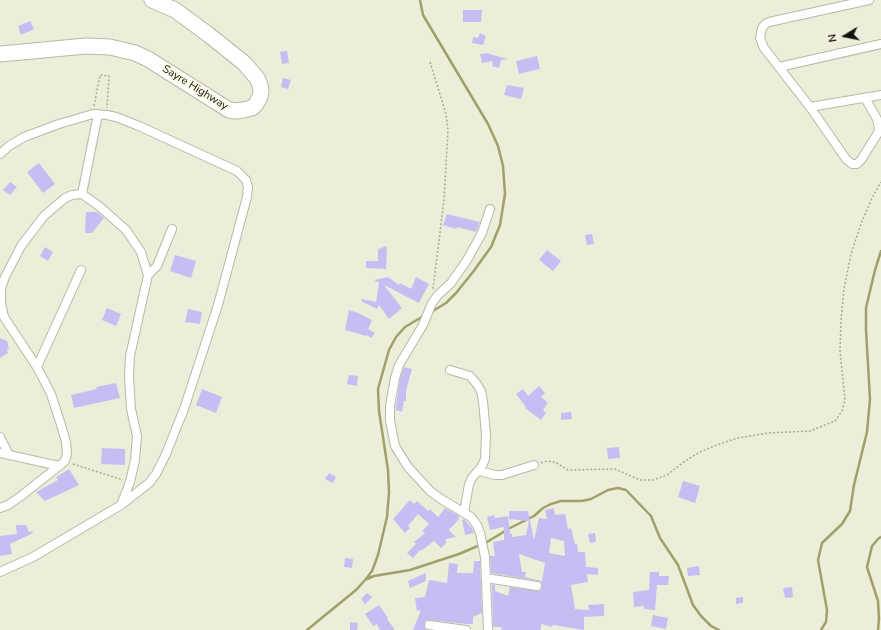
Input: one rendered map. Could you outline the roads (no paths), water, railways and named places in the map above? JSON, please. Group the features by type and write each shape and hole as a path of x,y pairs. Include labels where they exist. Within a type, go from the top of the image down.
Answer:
{"highway":[{"name":"Sayre Highway","path":"0,54 49,48 86,46 110,47 135,53 148,59 194,87 212,101 229,110 236,111 252,108 260,97 260,85 257,78 244,63 174,10 152,0"}],"street":[{"path":"865,98 877,119 879,128 878,133 861,160 854,164 846,159 810,107 779,67 762,43 761,33 765,24 774,20 869,0"},
{"path":"779,67 881,44"},
{"path":"810,107 881,95"},
{"path":"0,154 9,146 24,137 59,124 99,115 116,117 139,126 237,172 246,180 248,187 218,305 184,409 169,448 156,474 144,487 121,505 33,558 0,572"},
{"path":"82,194 99,115"},
{"path":"0,508 22,496 62,464 67,454 66,442 51,394 37,367 4,317 1,303 1,288 7,272 21,246 44,216 72,194 82,194 99,206 126,230 141,252 148,274 130,356 129,377 131,408 137,436 135,460 130,482 121,505"},
{"path":"488,630 485,557 477,525 471,517 441,499 419,480 408,467 395,446 392,435 390,406 399,365 423,325 434,299 451,283 467,260 482,233 490,209"},
{"path":"148,274 157,266 172,229"},
{"path":"37,367 81,270"},
{"path":"450,370 470,376 481,391 486,436 486,451 484,459 479,471 468,484 464,513"},
{"path":"0,437 9,455"},
{"path":"0,453 62,464"},
{"path":"479,471 502,475 534,465"},
{"path":"486,578 537,586"},
{"path":"429,625 466,630"}],"waterway":[{"path":"420,0 423,15 488,124 498,146 503,166 505,194 500,225 491,247 456,293 446,303 433,311"},
{"path":"821,630 826,622 827,610 818,560 822,543 842,524 850,511 854,485 867,432 870,399 866,308 881,251"},
{"path":"307,630 356,590 372,571 378,555 387,517 389,492 388,470 379,411 378,389 389,350 396,337 405,327 422,317"},
{"path":"487,542 534,516 543,508 551,504 561,501 582,501 591,499 608,490 618,488 626,490 651,516 660,538 678,565 693,605 711,626 719,630"},
{"path":"878,630 878,601 867,567 872,546 881,537"},
{"path":"367,579 374,576 410,570 459,554 480,545"}]}
